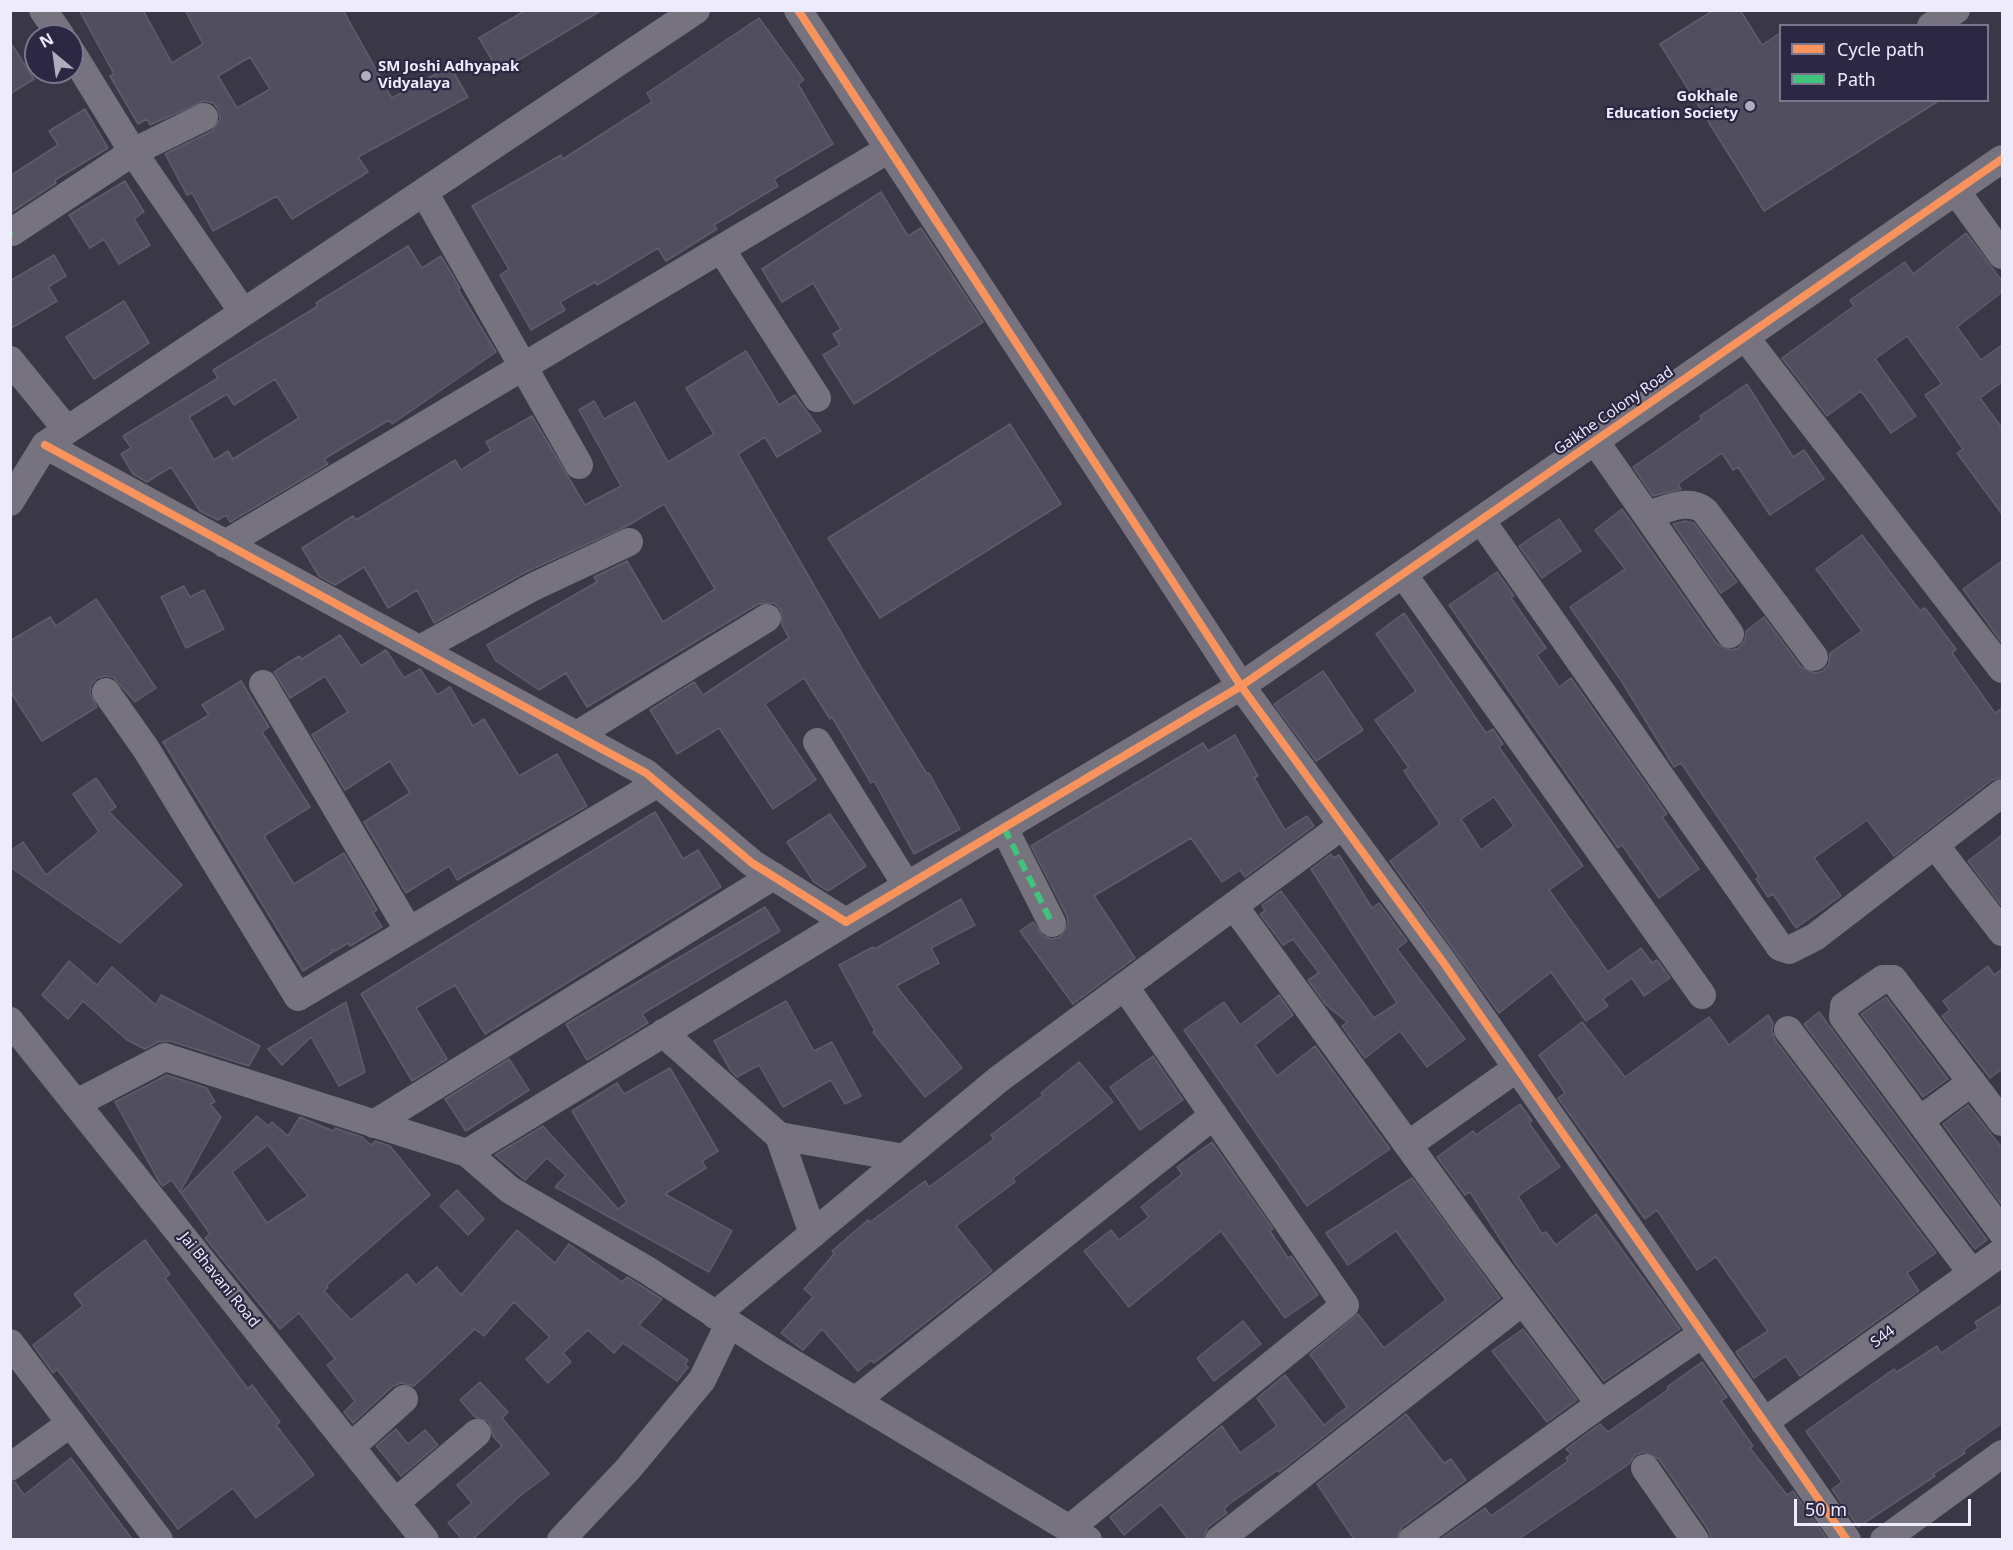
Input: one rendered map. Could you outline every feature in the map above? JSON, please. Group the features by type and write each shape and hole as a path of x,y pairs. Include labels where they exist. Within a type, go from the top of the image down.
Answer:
{"street":[{"path":"43,10 53,24"},
{"path":"10,502 56,438 696,10"},
{"path":"798,10 1240,686 1517,1068 1846,1539"},
{"path":"1934,24 1956,10"},
{"path":"84,72 133,152 243,312"},
{"path":"12,231 133,152 204,117"},
{"path":"225,544 889,149"},
{"name":"Gaikhe Colony Road","path":"466,1153 1240,686 2002,159"},
{"path":"1956,191 2002,255"},
{"path":"424,192 579,465"},
{"path":"721,249 817,398"},
{"path":"1745,337 2002,669"},
{"path":"10,360 56,438 225,544 646,773 752,863 846,922"},
{"path":"1595,441 1730,634"},
{"path":"1647,515 1686,504 1693,504 1705,511 1815,657"},
{"path":"1481,520 1780,947 1790,950 1815,938 2002,793"},
{"path":"420,649 533,587 629,542"},
{"path":"1403,574 1702,995"},
{"path":"577,735 767,618"},
{"path":"263,684 409,931"},
{"path":"106,692 146,749 298,997 658,783"},
{"path":"817,742 907,886"},
{"path":"561,1539 628,1469 702,1380 722,1319 813,1234 999,1079 1343,825"},
{"path":"1004,828 1052,923"},
{"path":"1935,845 2002,932"},
{"path":"374,1124 773,876"},
{"path":"1234,906 1600,1404"},
{"path":"2002,1122 1893,978 1883,979 1844,1006 1843,1017 2002,1231"},
{"path":"77,1103 165,1057 466,1153 510,1190 647,1270 855,1401 1079,1534 1345,1305 1125,987"},
{"name":"Jai Bhavani Road","path":"13,1030 77,1103 425,1539"},
{"path":"1788,1030 1972,1273"},
{"path":"663,1034 779,1136 813,1234"},
{"path":"1408,1145 1517,1068"},
{"path":"1920,1120 1972,1082"},
{"path":"855,1401 1214,1115"},
{"path":"779,1136 904,1158"},
{"name":"S44","path":"1764,1422 2002,1252"},
{"path":"1219,1539 1523,1301"},
{"path":"1412,1539 1702,1334"},
{"path":"10,1343 154,1538"},
{"path":"352,1446 404,1399"},
{"path":"10,1467 71,1423"},
{"path":"396,1502 477,1433"},
{"path":"1884,1539 2002,1454"},
{"path":"1645,1467 1695,1539"}],"building":[{"path":"79,10 143,10 172,63 203,44 185,10 343,10 392,98 450,66 468,97 358,157 368,172 292,219 277,196 213,231 192,193 187,195 165,154 212,131 220,119 218,109 213,103 204,101 150,125 147,119 138,124 110,76 114,74","holes":["250,57 270,89 237,108 218,76"]},
{"path":"526,10 602,10 499,72 479,38"},
{"name":"Gokhale Education Society","path":"1714,10 1740,10 1762,45 1779,34 1779,102 1937,102 1764,211 1660,44"},
{"path":"759,18 804,80 798,84 833,144 774,179 778,186 714,225 717,229 666,261 658,248 597,285 595,282 560,302 565,310 531,330 500,275 509,269 472,206 561,155 563,159 652,102 647,93"},
{"path":"10,42 24,64 24,84 26,84 10,94"},
{"path":"85,109 108,148 55,180 56,183 10,213 10,176 58,145 49,131"},
{"path":"125,181 144,212 134,219 150,245 119,264 104,239 90,248 69,215"},
{"path":"881,192 908,236 921,228 983,322 854,404 823,355 840,345 833,334 841,329 813,283 782,302 762,269"},
{"path":"1966,233 2002,281 2002,292 1957,327 1981,360 2002,345 2002,382 1980,398 2002,428 2002,514 1957,453 1963,449 1925,395 1942,384 1907,336 1875,359 1916,416 1891,433 1861,391 1827,416 1782,358 1854,306 1850,300 1905,262 1913,274"},
{"path":"408,246 422,268 441,256 496,352 392,424 389,420 324,459 328,464 230,522 226,515 218,520 200,511 171,467 147,482 133,474 121,454 131,448 123,436 218,378 213,370 318,306 316,303","holes":["275,379 299,418 233,459 228,451 214,460 189,417 227,394 234,405"]},
{"path":"54,255 66,276 48,287 57,301 10,329 10,281"},
{"path":"124,301 149,343 94,379 66,337"},
{"path":"746,351 779,405 795,395 821,431 777,457 765,437 738,454 861,667 927,774 929,773 960,829 914,854 874,781 871,783 832,717 830,719 804,678 765,704 816,780 773,809 719,728 677,754 650,710 694,682 703,695 789,638 782,625 781,610 774,603 758,604 587,707 566,673 539,690 496,661 487,645 597,582 594,577 627,561 663,622 715,589 664,504 627,526 526,572 434,623 417,590 388,608 364,567 335,585 319,576 302,548 353,516 356,520 455,460 461,470 491,451 486,442 532,416 585,505 621,486 579,410 594,401 604,419 635,402 668,462 714,434 686,388"},
{"path":"1747,384 1793,457 1804,450 1824,479 1770,515 1738,467 1733,470 1722,453 1678,484 1681,489 1653,496 1633,467 1702,419 1700,416"},
{"path":"1010,424 1061,504 880,618 828,538"},
{"path":"1622,509 1717,644 1731,650 1739,648 1745,640 1746,631 1764,617 1801,667 1815,673 1823,671 1829,664 1830,653 1862,631 1816,569 1862,535 1920,611 1925,608 1956,649 1952,653 1995,713 2002,708 2002,777 1992,780 1894,856 1867,820 1814,858 1841,896 1796,928 1773,894 1768,897 1756,879 1759,877 1681,763 1674,767 1622,682 1570,607 1625,569 1595,530"},
{"path":"1559,519 1581,551 1542,578 1519,546"},
{"path":"1685,521 1694,523 1737,582 1721,593 1673,524"},
{"path":"2002,561 2002,643 1963,589"},
{"path":"1497,572 1514,596 1511,598 1546,648 1537,655 1559,687 1571,678 1667,814 1662,817 1699,869 1659,898 1622,845 1618,848 1449,605"},
{"path":"184,586 190,597 204,590 224,629 186,648 161,597"},
{"path":"96,599 156,688 135,702 113,677 97,678 91,685 90,693 97,707 42,741 10,691 10,641 50,617 56,626"},
{"path":"1404,613 1486,733 1493,729 1503,744 1499,747 1583,866 1549,890 1608,972 1641,948 1652,963 1657,960 1670,978 1644,996 1632,978 1603,999 1608,1006 1586,1021 1551,972 1499,1013 1390,861 1440,824 1404,771 1409,768 1375,720 1416,691 1376,634","holes":["1494,797 1514,826 1481,850 1461,819"]},
{"path":"340,635 361,666 386,650 404,678 420,669 437,695 450,687 473,726 484,719 519,776 557,754 587,806 457,880 449,866 406,893 364,822 410,793 390,761 345,790 312,735 348,712 325,676 290,698 274,672 299,656 302,659"},
{"path":"1323,671 1363,730 1316,761 1274,704"},
{"path":"241,681 269,727 262,732 310,807 264,836 294,884 344,853 377,910 373,913 382,927 350,946 348,943 335,951 332,949 333,952 303,971 163,742 209,715 202,705"},
{"path":"1235,735 1258,776 1254,778 1285,830 1307,816 1314,826 1245,877 1240,870 1222,882 1191,838 1094,896 1135,958 1073,1004 1020,931 1033,922 1043,936 1052,939 1060,937 1068,924 1067,916 1031,846 1203,743 1208,751"},
{"path":"96,778 116,807 109,812 182,885 120,943 10,867 10,851 23,842 46,875 99,832 73,794"},
{"path":"655,812 683,859 698,850 721,887 485,1034 455,985 416,1008 447,1059 412,1081 361,994"},
{"path":"830,814 866,866 828,891 814,882 787,842"},
{"path":"2002,835 2002,906 1968,861"},
{"path":"1331,854 1333,858 1339,855 1372,908 1379,903 1407,941 1397,949 1465,1039 1427,1067 1400,1031 1365,1058 1342,1026 1347,1022 1326,1005 1308,980 1319,973 1293,939 1283,945 1260,914 1265,911 1262,905 1281,891 1374,1018 1397,1003 1311,869"},
{"path":"961,899 975,925 931,948 939,963 896,986 962,1068 925,1097 873,1032 875,1031 839,965 873,947 875,949"},
{"path":"765,907 780,931 642,1014 648,1023 587,1060 566,1024"},
{"path":"69,961 97,985 112,967 156,1005 161,995 260,1046 249,1066 170,1041 158,1042 145,1049 127,1040 83,1001 68,1019 42,995"},
{"path":"1988,966 1994,975 2002,969 2002,1069 1990,1078 1942,1016 1950,1010 1943,1001"},
{"path":"1279,995 1293,1015 1255,1045 1277,1076 1315,1046 1390,1149 1307,1206 1184,1030 1224,1002 1240,1025"},
{"path":"1886,997 1948,1079 1923,1097 1861,1014"},
{"path":"786,1001 814,1051 832,1042 861,1096 845,1104 831,1080 783,1107 759,1065 737,1077 730,1070 714,1041"},
{"path":"346,1002 365,1072 339,1086 311,1037 282,1065 268,1049"},
{"path":"1819,1012 1987,1240 1975,1249 1804,1024"},
{"path":"1768,1015 1773,1023 1772,1031 1775,1040 1936,1253 1907,1273 1919,1291 1800,1376 1786,1356 1754,1378 1736,1352 1768,1331 1716,1257 1697,1270 1657,1210 1645,1219 1558,1098 1565,1093 1539,1055 1582,1022 1625,1077 1709,1017 1729,1045"},
{"path":"1153,1056 1183,1100 1140,1130 1110,1087"},
{"path":"509,1059 529,1090 466,1131 445,1099"},
{"path":"1079,1062 1113,1102 1013,1178 1015,1182 956,1226 992,1271 874,1363 871,1360 858,1371 822,1329 803,1350 781,1333 813,1297 804,1289 834,1254 832,1251 868,1220 870,1222 925,1181 929,1187 994,1139 991,1135 1043,1095 1041,1093"},
{"path":"670,1068 718,1151 702,1161 706,1168 665,1194 732,1231 709,1272 555,1187 566,1175 547,1158 525,1180 495,1155 543,1126 618,1209 627,1202 572,1111 617,1083 624,1094"},
{"path":"167,1075 207,1088 215,1102 210,1104 221,1117 180,1192 172,1180 163,1186 160,1183 115,1102"},
{"path":"1520,1104 1532,1121 1529,1123 1560,1167 1518,1196 1542,1234 1546,1232 1556,1245 1596,1214 1680,1329 1604,1381 1516,1264 1470,1192 1465,1195 1437,1157 1473,1131 1476,1135"},
{"path":"1968,1105 2002,1148 2002,1205 1943,1124"},
{"path":"257,1116 268,1126 272,1122 288,1136 300,1117 333,1131 335,1128 362,1137 371,1145 375,1141 390,1146 430,1195 327,1285 324,1291 351,1320 407,1274 416,1285 437,1267 461,1295 517,1230 555,1263 569,1244 622,1282 627,1277 662,1299 639,1325 688,1360 685,1364 688,1367 677,1381 623,1343 614,1353 588,1330 563,1353 571,1362 548,1383 526,1359 550,1337 514,1302 484,1336 475,1329 414,1386 401,1383 393,1386 353,1423 344,1412 355,1401 327,1365 335,1359 299,1313 280,1329 205,1238 210,1234 181,1193","holes":["268,1145 308,1196 267,1223 232,1172"]},
{"path":"1212,1142 1273,1229 1270,1231 1288,1258 1291,1256 1318,1295 1285,1318 1221,1231 1129,1307 1084,1251 1111,1230 1119,1240 1149,1217 1141,1207 1182,1174 1177,1167"},
{"path":"1412,1178 1500,1298 1279,1472 1278,1470 1229,1504 1224,1509 1227,1513 1208,1527 1203,1539 1188,1539 1161,1504 1124,1535 1110,1517 1222,1426 1240,1453 1277,1426 1257,1398 1285,1375 1324,1425 1347,1407 1310,1354 1358,1314 1384,1348 1446,1300 1396,1231 1348,1265 1326,1233"},
{"path":"457,1190 484,1219 468,1235 440,1206"},
{"path":"145,1240 170,1274 165,1278 248,1389 252,1385 280,1422 276,1425 314,1475 256,1518 233,1488 178,1529 57,1369 53,1373 33,1345 83,1306 74,1294"},
{"path":"2002,1305 2002,1423 1964,1450 1965,1453 1933,1474 1935,1476 1858,1527 1832,1489 1842,1482 1806,1431 1894,1369 1897,1372 1937,1346 1941,1353 1978,1328 1975,1322"},
{"path":"1243,1321 1261,1344 1214,1381 1197,1358"},
{"path":"1523,1329 1577,1400 1547,1422 1492,1351"},
{"path":"1702,1362 1727,1397 1721,1401 1753,1446 1750,1448 1787,1495 1793,1491 1827,1539 1711,1539 1709,1531 1659,1459 1644,1452 1635,1455 1629,1464 1519,1539 1441,1539 1485,1508 1491,1516 1568,1461 1566,1458 1571,1454 1566,1449 1600,1424 1608,1432 1669,1389 1667,1387"},
{"path":"480,1382 508,1412 502,1418 549,1474 521,1495 473,1539 462,1539 448,1523 472,1503 457,1485 502,1446 493,1436 489,1422 475,1417 460,1400"},
{"path":"1406,1414 1444,1463 1451,1459 1466,1480 1402,1527 1396,1539 1354,1539 1317,1484"},
{"path":"396,1429 408,1444 425,1430 438,1445 401,1476 376,1446"},
{"path":"71,1458 132,1539 10,1539 10,1483 15,1482 24,1495"}],"marked path":[{"path":"1004,828 1052,923"}],"cycle path":[{"path":"45,445 646,773 752,863 846,922 1241,686 798,10"},
{"path":"1847,1540 1443,962 1241,686 2002,159"}],"place":[{"name":"SM Joshi Adhyapak Vidyalaya","path":"366,76"},
{"name":"Gokhale Education Society","path":"1750,106"}]}
